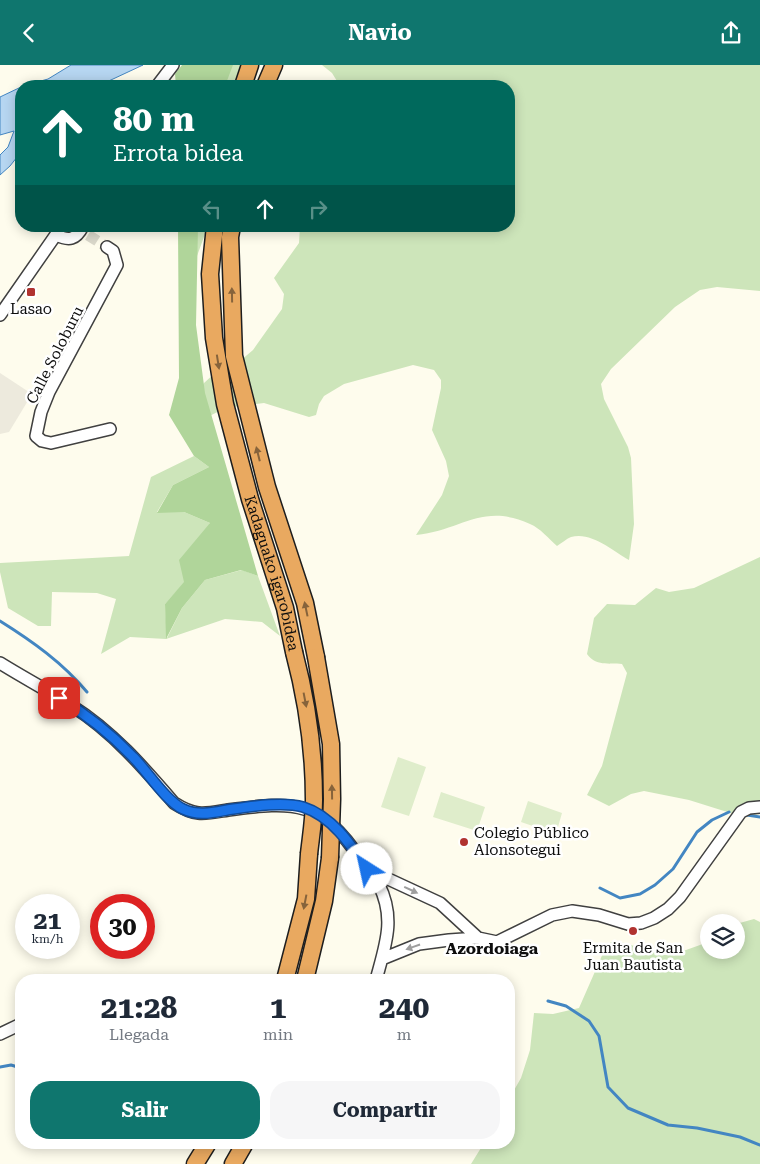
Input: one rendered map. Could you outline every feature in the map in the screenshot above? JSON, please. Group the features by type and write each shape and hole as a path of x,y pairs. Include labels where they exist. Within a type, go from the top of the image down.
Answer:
{"highway":[{"path":"245,80 250,65"},
{"path":"268,80 274,65"},
{"name":"Kadaguako igarobidea","path":"214,232 210,274 214,338 225,404 250,499 285,607 308,711 312,744 314,801 306,899 287,974"},
{"name":"Kadaguako igarobidea","path":"231,232 234,356 267,487 305,603 331,743 330,858 324,901 307,974"},
{"path":"195,1164 204,1149"},
{"path":"233,1164 242,1149"}],"street":[{"path":"162,80 173,65"},
{"path":"0,315 58,232"},
{"path":"60,232 68,239 81,232"},
{"name":"Calle Soloburu","path":"107,247 113,251 117,265 49,392 36,436 42,441 51,443 110,429"},
{"path":"0,663 73,706 92,721 123,747 174,803 184,809 199,814 267,805 302,807 323,817 345,838 378,883 386,900 388,917 387,939 378,974"},
{"path":"382,959 419,944 478,938 497,942 552,915 572,911 599,915 628,924 641,923 654,918 668,909 680,897 741,812 749,808 760,807"},
{"path":"367,869 440,903 478,938"},
{"path":"0,1035 15,1027"}],"green space":[{"path":"182,65 233,65 227,80 176,80 175,74"},
{"path":"231,65 255,65 251,80 225,80"},
{"path":"322,65 760,65 760,291 717,287 700,290 675,307 611,369 601,384 604,399 628,447 631,458 634,524 629,560 602,543 586,537 571,537 557,546 534,526 513,518 498,516 472,520 446,529 416,535 442,495 449,476 446,461 432,430 441,388 441,380 434,370 413,365 344,384 324,396 319,404 316,415 309,417 264,403 225,408 200,421 196,399 204,383 215,373 240,361 253,350 282,309 284,294 274,278 299,243 300,232 515,232 515,80 336,80 332,73"},
{"path":"178,232 198,232 196,325 205,393 258,576 241,570 205,580 182,608 166,639 165,604 184,582 179,560 210,523 184,512 157,513 173,485 209,467 194,456 169,415 179,378"},
{"path":"196,232 206,232 197,256"},
{"path":"194,456 209,467 173,485 157,512 184,512 210,523 185,582 165,604 167,638 182,608 205,580 242,570 258,576 280,636 262,622 225,619 166,639 130,637 101,654 116,599 97,593 52,592 51,626 38,626 8,608 0,572 0,563 129,556 151,477"},
{"path":"760,557 760,814 740,816 689,800 644,791 631,794 609,806 587,795 602,766 627,673 622,664 598,662 587,654 594,618 607,604 635,605 656,588 669,592 694,588"},
{"path":"398,757 426,767 409,816 381,807"},
{"path":"441,792 485,807 477,831 433,817"},
{"path":"528,801 562,813 556,834 521,822"},
{"path":"754,919 760,922 760,1164 471,1164 480,1149 515,1149 515,1088 521,1078 530,1050 534,1013 553,1014 579,1008 604,951 611,942 625,943 662,955 672,955 700,945 700,959 745,959 745,922"}],"shaded area":[{"path":"0,373 32,394 9,432 0,434"}],"water":[{"path":"71,65 143,65 111,80 44,80"},
{"path":"15,90 15,160 0,175 0,155 8,147 14,131 0,135 0,97"}],"waterway":[{"path":"0,621 46,653 68,671 87,692"},
{"path":"600,888 620,898 640,894 655,885 673,869 697,832 712,820 729,812"},
{"path":"747,815 760,817"},
{"path":"548,1001 566,1006 589,1021 599,1036 608,1087 628,1108 668,1125 697,1128 740,1137 760,1145"},
{"path":"0,1067 15,1066"}],"tunnel":[{"path":"88,235 107,247"}],"place":[{"name":"Lasao","path":"31,292"},
{"name":"Colegio Público Alonsotegui","path":"464,842"},
{"name":"Ermita de San Juan Bautista","path":"633,931"}],"district":[{"name":"Azordoiaga","path":"492,948"}],"route":[{"path":"59,698 73,706 118,743 174,803 184,809 199,814 267,805 302,807 323,817 345,838 367,869"}]}
